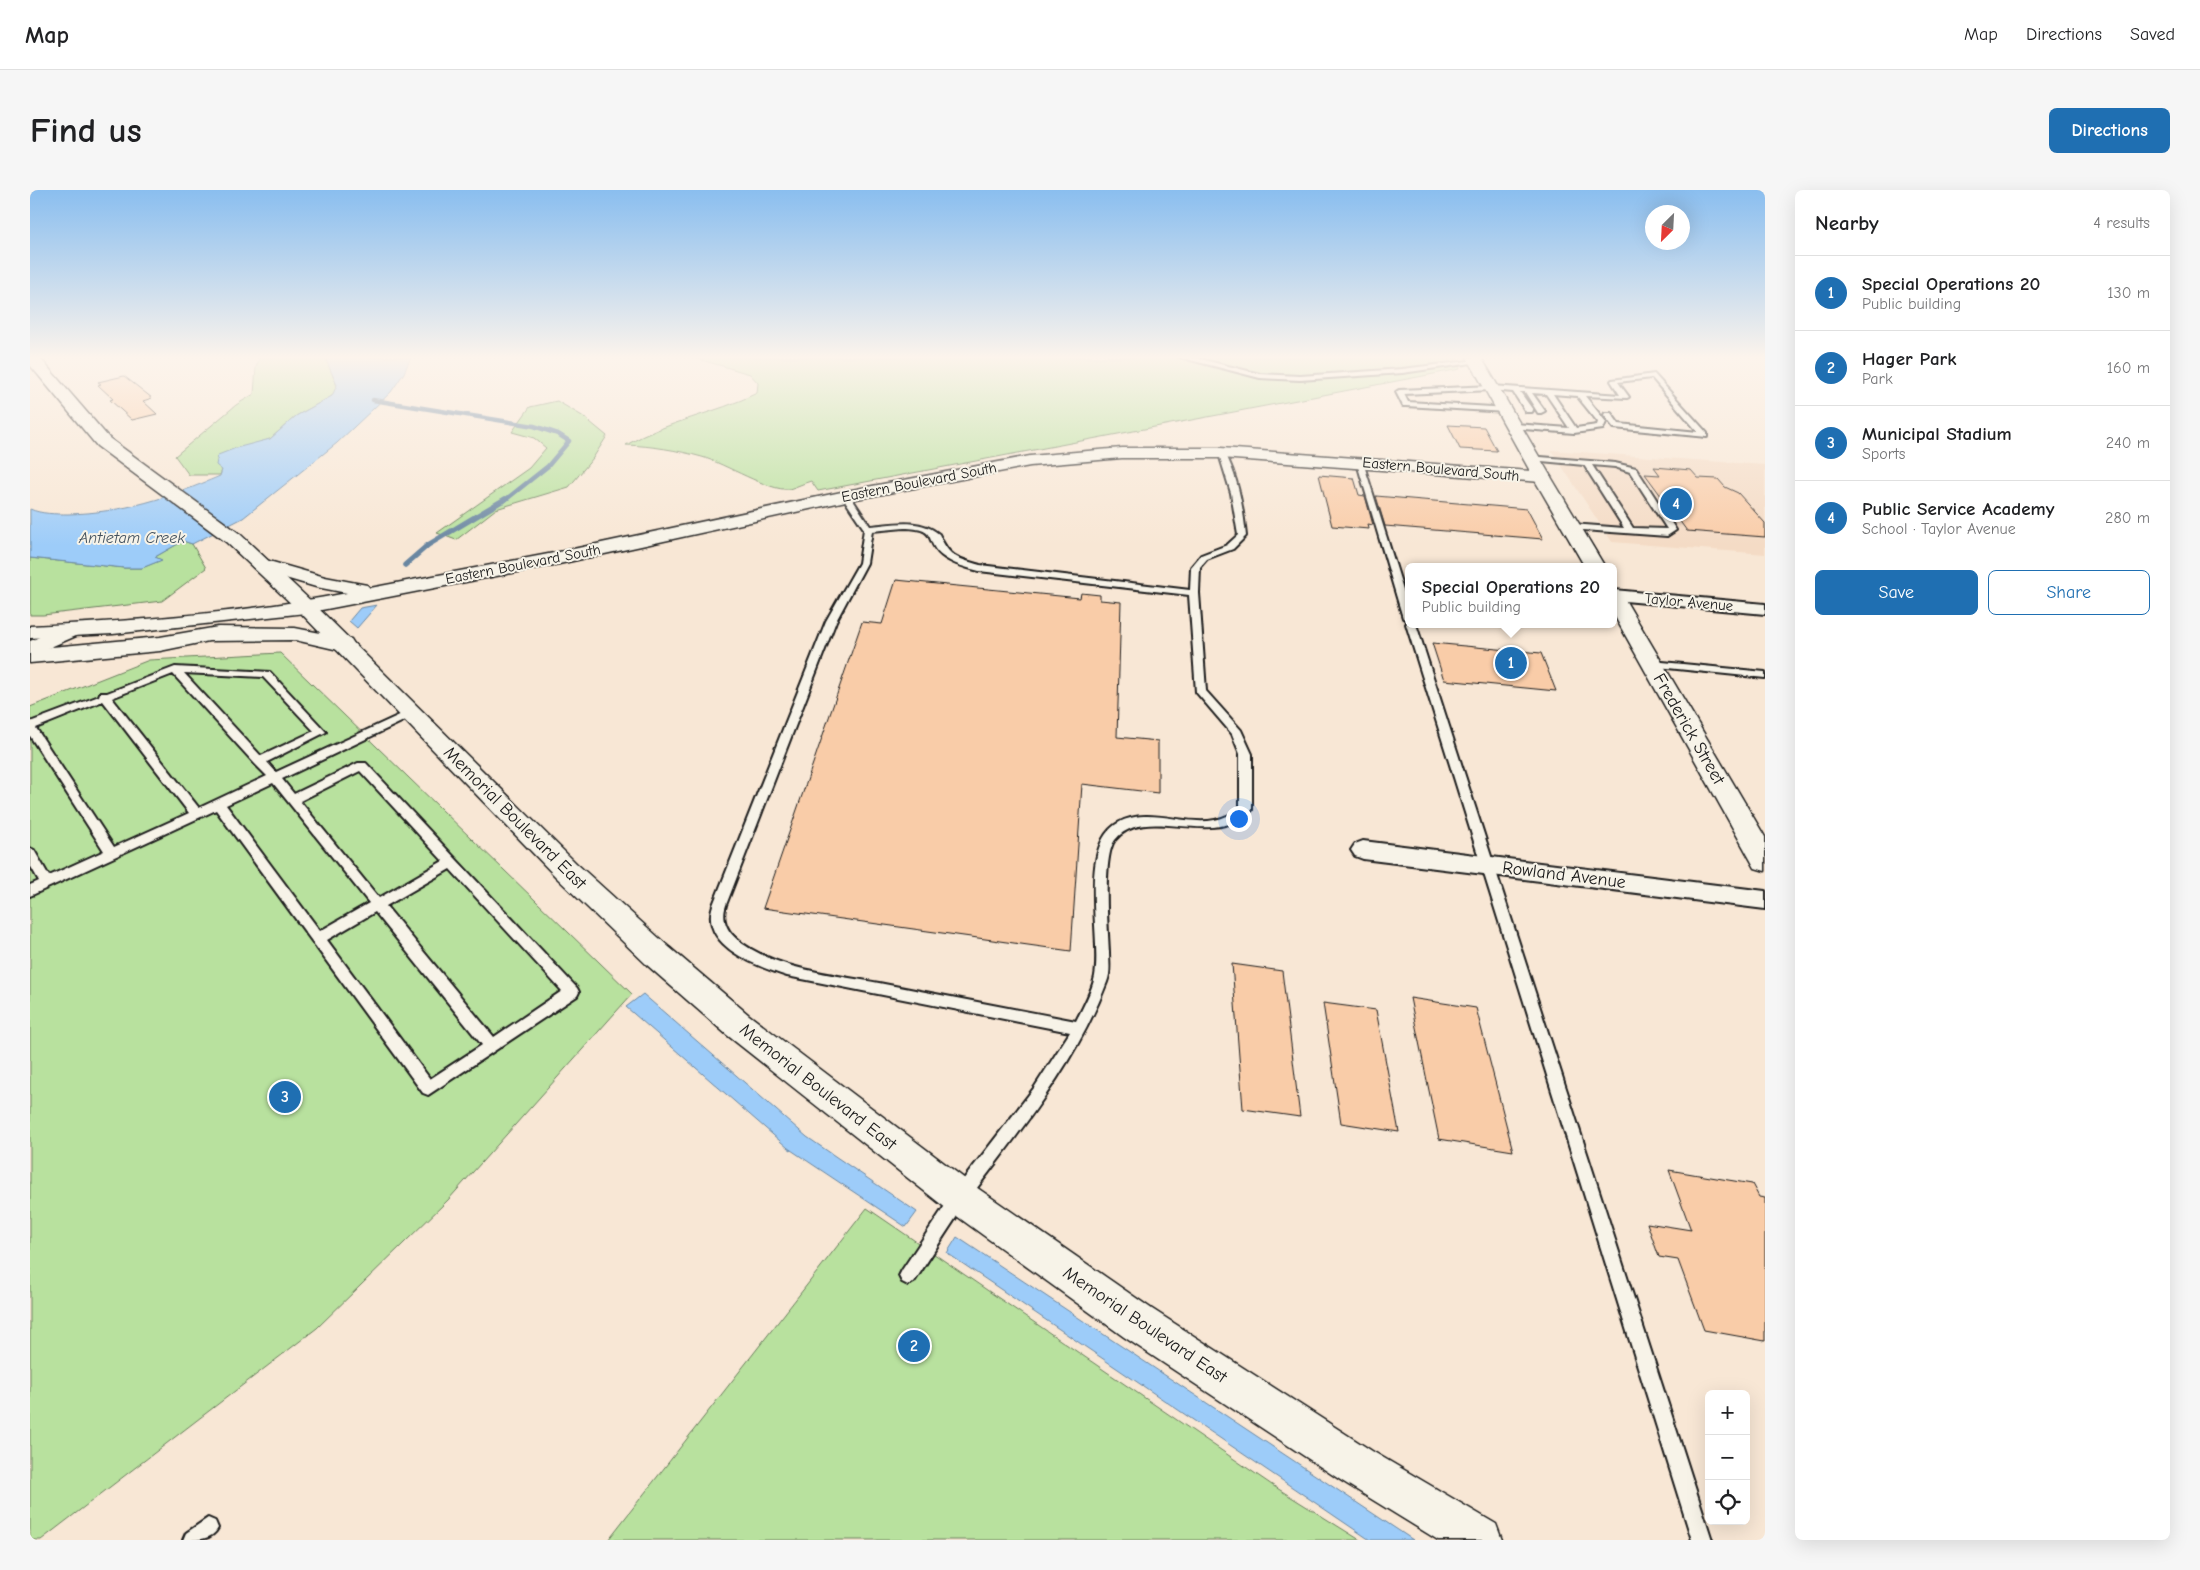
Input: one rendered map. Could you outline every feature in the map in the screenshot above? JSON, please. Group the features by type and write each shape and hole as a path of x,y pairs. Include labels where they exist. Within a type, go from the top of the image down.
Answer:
{"main road":[{"name":"Memorial Boulevard East","path":"83,420 90,429 163,488 233,538 306,606 410,714 566,870 658,956 753,1036 960,1197 1146,1328 1357,1466 1480,1540"},
{"path":"1515,420 1515,426 1531,458 1593,563"},
{"name":"Eastern Boulevard South","path":"30,632 68,631 306,606 559,558 846,496 1040,460 1122,453 1221,453 1542,477"},
{"path":"262,565 323,583 386,591"},
{"name":"Frederick Street","path":"1617,601 1765,861"},
{"name":"Eastern Boulevard South","path":"30,656 160,644 210,635 255,624 306,606"},
{"path":"30,649 68,631"},
{"path":"210,635 295,634 343,644"}],"street":[{"name":"Taylor Avenue","path":"1617,596 1765,609"},
{"name":"Rowland Avenue","path":"1363,850 1765,900"}],"lane":[{"path":"1535,420 1540,429"},
{"path":"1547,420 1554,430"},
{"path":"1567,420 1574,431"},
{"path":"1515,426 1574,431 1600,427 1602,422 1600,420"},
{"path":"1613,420 1618,426 1704,435 1691,420"},
{"path":"908,1276 960,1197 1043,1088 1080,1028 1102,978 1102,871 1104,848 1109,837 1131,821 1146,820 1213,825 1227,823 1246,810 1246,754 1237,733 1201,692 1194,593 1196,567 1204,557 1230,547 1242,536 1228,468 1221,453"},
{"path":"1531,458 1627,467 1633,470 1672,530 1667,533 1572,526"},
{"path":"1359,462 1405,608"},
{"path":"1587,463 1630,530"},
{"path":"846,496 868,529 863,563 831,621 716,915 722,933 748,954 775,967 796,973 1080,1028"},
{"path":"868,529 915,526 928,530 936,536 936,543 943,552 958,561 979,568 1194,593"},
{"path":"1412,628 1702,1540"},
{"path":"1652,664 1765,675"},
{"path":"175,670 276,779 492,1046"},
{"path":"111,853 30,726 104,695 175,670 266,674 322,732 259,761"},
{"path":"104,695 197,814"},
{"path":"30,891 276,779 410,714"},
{"path":"219,805 428,1088 572,992 362,766 292,800"},
{"path":"30,853 46,883"},
{"path":"318,939 451,862"}],"shaded area":[{"path":"1551,450 1765,465 1765,554 1612,542"}],"green space":[{"path":"218,420 291,420 270,439 256,444 222,470 220,475 189,475 175,456"},
{"path":"521,420 588,420 607,436 593,458 569,487 496,509 456,540 437,533 529,468 546,448 534,438 512,432"},
{"path":"686,420 1192,420 818,491 811,481 789,489 781,489 759,482 702,457 645,446 626,445"},
{"path":"183,541 192,544 206,568 162,601 30,615 30,558 124,568 142,568 161,560 155,557"},
{"path":"280,653 632,994 448,1200 317,1328 41,1540 30,1540 30,707 149,660"},
{"path":"867,1208 1272,1485 1360,1540 608,1540"}],"water":[{"name":"Antietam Creek","path":"291,420 361,420 337,443 243,518 192,544 183,541 155,557 162,560 142,568 124,568 30,558 30,509 44,513 88,513 108,511 165,497 220,476 222,470 216,465 218,455 270,439"},
{"path":"377,605 357,628 349,621 360,608"},
{"path":"643,994 807,1137 917,1212 906,1227 788,1148 626,1007"},
{"path":"957,1237 1413,1540 1370,1540 947,1253"}],"building":[{"path":"1448,425 1484,427 1497,451 1460,449"},
{"path":"1654,467 1691,470 1698,478 1718,479 1725,487 1738,493 1765,523 1765,537 1687,531 1645,474 1660,475"},
{"path":"1319,475 1354,478 1359,495 1365,496 1373,525 1368,524 1369,529 1332,526"},
{"path":"1376,496 1527,509 1543,539 1385,526"},
{"path":"896,580 1080,598 1081,593 1100,595 1100,600 1121,602 1117,737 1158,741 1158,793 1082,784 1071,951 763,908 862,622 882,624"},
{"path":"1432,643 1541,653 1556,691 1444,680"},
{"path":"1232,964 1282,971 1300,1117 1243,1109"},
{"path":"1410,998 1476,1008 1513,1151 1439,1139"},
{"path":"1323,1003 1376,1010 1399,1132 1341,1123"},
{"path":"1669,1170 1752,1184 1759,1197 1765,1198 1765,1341 1704,1330 1678,1260 1659,1257 1647,1223 1691,1230"}],"waterway":[{"path":"497,420 534,426 558,434 569,441 548,466 504,501"},
{"path":"405,565 428,545 505,499"}],"place":[{"name":"Public Service Academy","path":"1676,504"},
{"name":"Special Operations 20","path":"1511,663"},
{"name":"Municipal Stadium","path":"285,1097"},
{"name":"Hager Park","path":"914,1346"}]}
